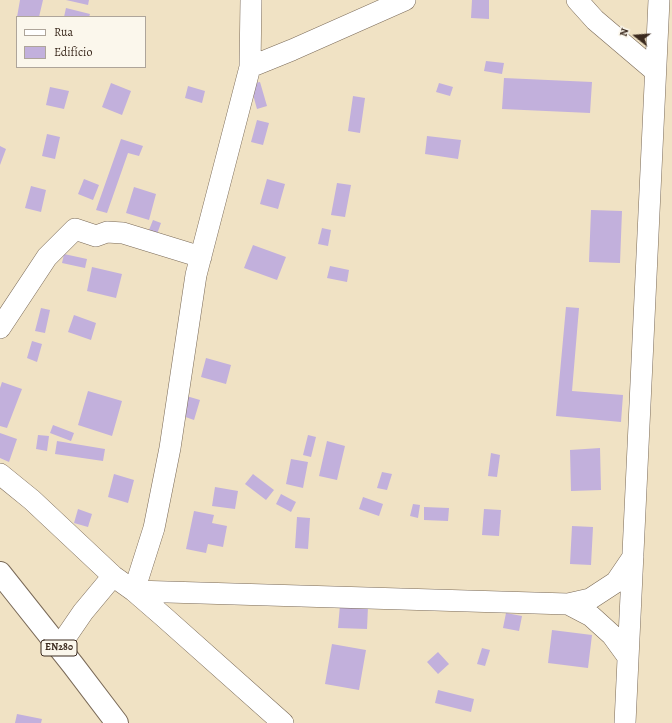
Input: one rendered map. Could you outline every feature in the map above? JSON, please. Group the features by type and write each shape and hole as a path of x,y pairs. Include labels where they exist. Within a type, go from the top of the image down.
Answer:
{"main road":[{"name":"EN280","path":"0,573 117,723"}],"street":[{"path":"134,591 154,528 170,448 196,275 250,67 251,0"},
{"path":"250,67 405,0"},
{"path":"577,0 606,30 656,71"},
{"path":"625,723 659,0"},
{"path":"0,328 47,257 75,229 96,236 107,232 123,233 201,257"},
{"path":"0,474 32,500 113,576 134,591 283,723"},
{"path":"134,591 568,604 590,599 616,582 633,557"},
{"path":"59,647 83,612 113,576"},
{"path":"568,604 591,616 612,635 628,657"}],"building":[{"path":"20,0 43,0 39,16 17,16"},
{"path":"66,0 89,0 88,5"},
{"path":"472,0 489,0 489,19 471,18"},
{"path":"66,8 90,14 89,16 64,16"},
{"path":"486,61 504,63 502,74 484,71"},
{"path":"504,78 592,82 590,113 502,109"},
{"path":"260,82 267,106 257,109 250,84"},
{"path":"111,83 131,91 122,115 102,107"},
{"path":"439,83 453,87 450,96 436,92"},
{"path":"188,86 205,91 202,103 185,98"},
{"path":"50,87 69,91 64,109 46,105"},
{"path":"353,96 365,98 360,133 348,131"},
{"path":"257,120 269,123 263,145 251,142"},
{"path":"47,134 60,137 55,159 42,156"},
{"path":"427,136 461,140 458,159 425,154"},
{"path":"121,139 143,146 139,156 128,153 107,213 96,210"},
{"path":"0,146 6,149 0,165"},
{"path":"84,179 99,185 93,200 78,194"},
{"path":"267,179 285,184 278,209 260,204"},
{"path":"337,183 351,185 345,217 331,215"},
{"path":"31,186 46,190 41,212 25,208"},
{"path":"134,187 156,194 149,220 126,213"},
{"path":"591,210 622,211 620,263 589,262"},
{"path":"153,220 161,223 157,234 149,230"},
{"path":"322,228 331,230 328,246 318,244"},
{"path":"253,245 286,257 277,280 244,268"},
{"path":"64,254 87,259 85,268 62,263"},
{"path":"330,266 349,270 347,282 327,278"},
{"path":"92,267 122,274 116,298 87,291"},
{"path":"566,307 579,308 572,391 623,395 621,422 556,416"},
{"path":"41,308 50,310 45,333 35,331"},
{"path":"74,315 96,323 91,340 68,332"},
{"path":"32,341 42,344 37,362 27,358"},
{"path":"206,358 231,365 226,384 201,377"},
{"path":"2,382 22,389 7,428 0,426 0,388"},
{"path":"88,391 122,401 112,436 78,425"},
{"path":"183,395 200,400 194,420 177,414"},
{"path":"53,425 74,433 71,441 50,433"},
{"path":"0,433 17,439 9,462 0,458"},
{"path":"38,435 49,436 47,451 36,449"},
{"path":"308,435 316,437 311,457 303,455"},
{"path":"57,441 105,449 103,461 55,454"},
{"path":"327,441 345,446 337,480 319,476"},
{"path":"600,448 601,490 571,491 570,450"},
{"path":"491,453 500,455 497,477 488,476"},
{"path":"291,459 308,462 303,488 286,484"},
{"path":"382,472 392,474 387,490 377,488"},
{"path":"114,474 134,480 128,503 108,497"},
{"path":"253,474 274,490 266,500 245,484"},
{"path":"215,487 238,491 235,509 212,506"},
{"path":"281,494 296,502 291,512 276,504"},
{"path":"363,497 383,504 379,516 359,509"},
{"path":"413,504 420,505 418,518 410,516"},
{"path":"424,507 449,508 448,521 424,520"},
{"path":"78,509 92,514 88,527 74,523"},
{"path":"484,509 501,510 499,536 482,535"},
{"path":"194,511 214,515 212,523 227,526 223,547 208,544 206,553 186,549"},
{"path":"297,517 310,518 308,549 295,548"},
{"path":"572,526 593,527 591,565 570,564"},
{"path":"340,605 368,607 367,629 338,628"},
{"path":"506,613 522,616 519,631 503,628"},
{"path":"552,630 592,635 588,668 548,663"},
{"path":"332,644 366,650 359,690 325,684"},
{"path":"482,648 490,650 485,666 477,664"},
{"path":"438,652 449,664 438,674 427,662"},
{"path":"438,690 474,699 471,712 435,703"},
{"path":"17,714 42,719 41,723 15,723"}]}
